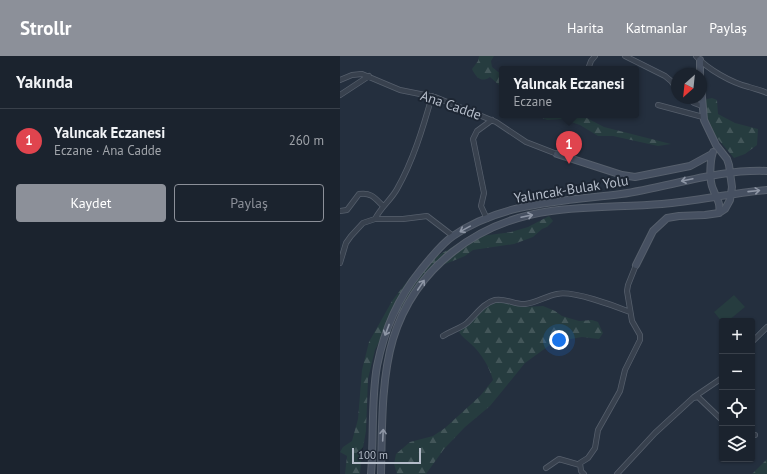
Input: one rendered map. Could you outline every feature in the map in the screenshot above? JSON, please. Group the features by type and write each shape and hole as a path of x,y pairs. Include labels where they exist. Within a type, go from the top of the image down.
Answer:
{"main road":[{"path":"700,57 700,68"},
{"path":"636,265 653,231 666,218 720,213 727,207 732,194 729,162 716,145 706,126 702,106"},
{"path":"716,145 712,154 711,162 712,187 720,207 720,213"},
{"path":"557,154 622,175 635,176 690,166 712,154"},
{"name":"Yalıncak-Bulak Yolu","path":"371,474 377,367 383,341 397,306 410,283 437,250 453,236 487,219 516,209 558,201 623,194 712,175 767,171"},
{"name":"Yalıncak-Bulak Yolu","path":"381,474 387,365 394,338 407,304 424,279 439,263 461,245 476,235 504,222 550,211 624,205 662,204 767,190"}],"street":[{"path":"589,66 591,60 595,56"},
{"path":"626,56 665,76 671,81"},
{"path":"700,57 716,72 741,85 767,93"},
{"name":"Ana Cadde","path":"340,80 352,75 362,74 400,90 432,96 492,120 526,142 557,154"},
{"path":"340,95 369,76"},
{"path":"375,219 383,206 397,190 421,132 432,96"},
{"path":"698,104 702,106"},
{"path":"658,106 703,117"},
{"path":"487,219 481,206 484,193 473,139 477,131 492,120"},
{"path":"340,211 347,210 358,194 366,193 371,195 383,206"},
{"path":"340,263 346,243 351,236 363,223 375,219 403,219 427,216 453,236"},
{"path":"584,474 581,471 580,463 588,458 595,448 598,430 620,391 625,370 640,340 640,335 632,321 626,290 636,265"},
{"path":"443,336 467,323 486,305 496,300 505,300 524,304 565,292 613,305 630,312"},
{"path":"755,339 767,327"},
{"path":"617,474 656,433 693,398 719,380"},
{"path":"693,398 698,397 719,417"},
{"path":"546,468 559,460 580,466"}],"green space":[{"path":"479,56 494,56 491,61 492,67 499,73 499,85 490,77 484,80 475,75 472,69 478,61"},
{"path":"712,98 717,100 718,114 735,123 758,129 757,145 745,154 734,158 712,132 703,104 707,104 707,99"},
{"path":"543,118 587,118 604,127 671,144 658,146 613,136 598,136 580,125 562,119 547,120"},
{"path":"549,216 553,221 533,237 514,244 473,250 465,256 443,265 418,283 399,312 386,328 375,350 368,379 366,431 360,474 345,474 347,456 340,452 343,447 352,441 358,419 362,370 369,342 392,301 412,275 429,261 459,243 481,236 511,232 528,227"},
{"path":"734,295 745,307 732,318 719,318 714,312"},
{"path":"497,302 523,307 543,306 562,316 579,321 592,320 598,322 603,333 599,339 582,337 554,342 525,363 490,406 465,427 444,449 426,474 397,474 394,464 396,454 410,442 433,436 445,428 480,396 493,380 487,365 481,356 459,332 488,306"},
{"path":"767,459 767,474 752,474"}],"place":[{"name":"Yalıncak Eczanesi","path":"569,164"}]}
